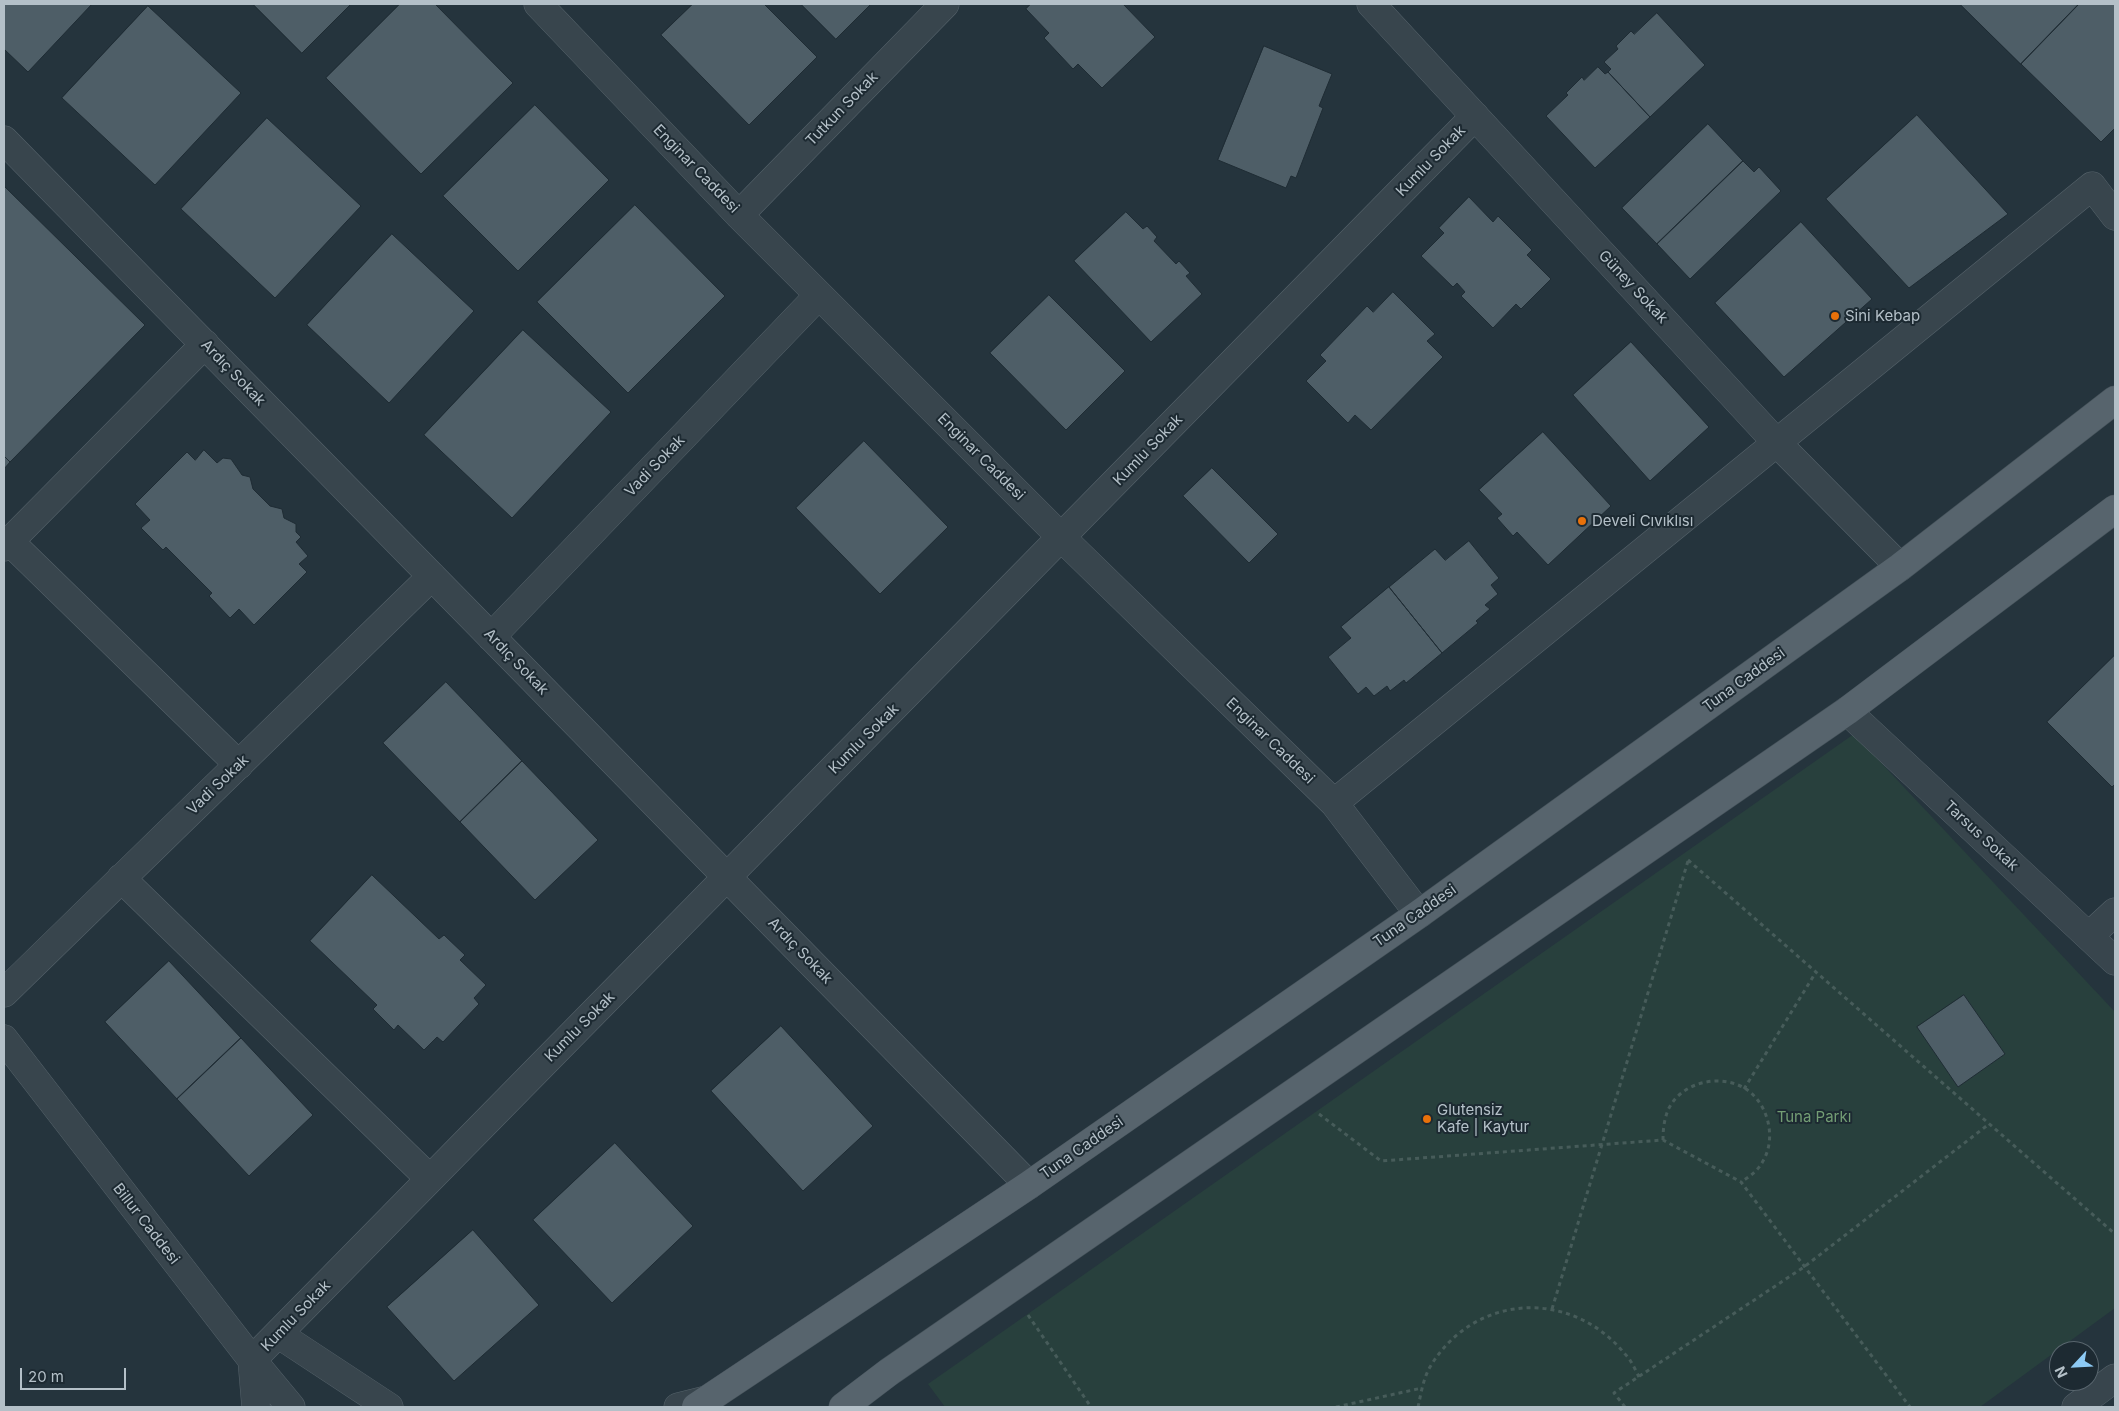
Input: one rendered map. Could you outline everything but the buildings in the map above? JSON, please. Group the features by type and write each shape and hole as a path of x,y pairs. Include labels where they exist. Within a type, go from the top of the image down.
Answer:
{"main road":[{"name":"Tuna Caddesi","path":"701,1404 1029,1185 1420,914 1900,567 2115,400"},
{"path":"842,1407 1847,711 2115,509"}],"street":[{"name":"Enginar Caddesi","path":"538,4 739,215 1062,538 1334,804 1420,914"},
{"name":"Tutkun Sokak","path":"739,215 945,4"},
{"name":"Güney Sokak","path":"1371,4 1776,442 1900,567"},
{"name":"Kumlu Sokak","path":"252,1360 1475,116"},
{"name":"Ardıç Sokak","path":"4,140 1029,1185"},
{"path":"1334,804 2092,186 2115,216"},
{"name":"Vadi Sokak","path":"491,637 819,294"},
{"path":"205,344 7,544 239,765"},
{"name":"Vadi Sokak","path":"4,993 432,576"},
{"name":"Tarsus Sokak","path":"1847,711 2115,961"},
{"path":"121,878 430,1179"},
{"path":"2089,936 2115,912"},
{"name":"Billur Caddesi","path":"4,1039 252,1360 291,1407"},
{"path":"278,1334 388,1407"},
{"path":"252,1360 256,1407"},
{"path":"2076,1407 2115,1378"},
{"path":"678,1407 701,1404"}],"path":[{"path":"1552,1309 1688,861 2115,1234"},
{"path":"1744,1089 1816,972"},
{"path":"1663,1140 1664,1124 1668,1110 1677,1097 1690,1088 1704,1082 1720,1081 1735,1084 1760,1102 1767,1116 1770,1131 1769,1147 1763,1161 1754,1173 1741,1182"},
{"path":"1293,1094 1381,1161 1663,1140 1741,1182 1910,1407"},
{"path":"1625,1407 1614,1393 1804,1266 1989,1124"},
{"path":"1011,1289 1091,1407"},
{"path":"1418,1407 1422,1388 1430,1369 1445,1347 1464,1330 1486,1316 1511,1309 1538,1307 1552,1309 1563,1311 1588,1321 1609,1336 1627,1355 1639,1377"},
{"path":"1336,1407 1422,1388"}],"green space":[{"name":"Tuna Parkı","path":"1854,734 2115,1012 2115,1308 2070,1341 2049,1341 2049,1356 1980,1407 945,1407 928,1384"}],"place":[{"name":"Sini Kebap","path":"1835,316"},
{"name":"Develi Cıvıklısı","path":"1582,521"},
{"name":"Glutensiz Kafe | Kaytur","path":"1427,1119"}]}
